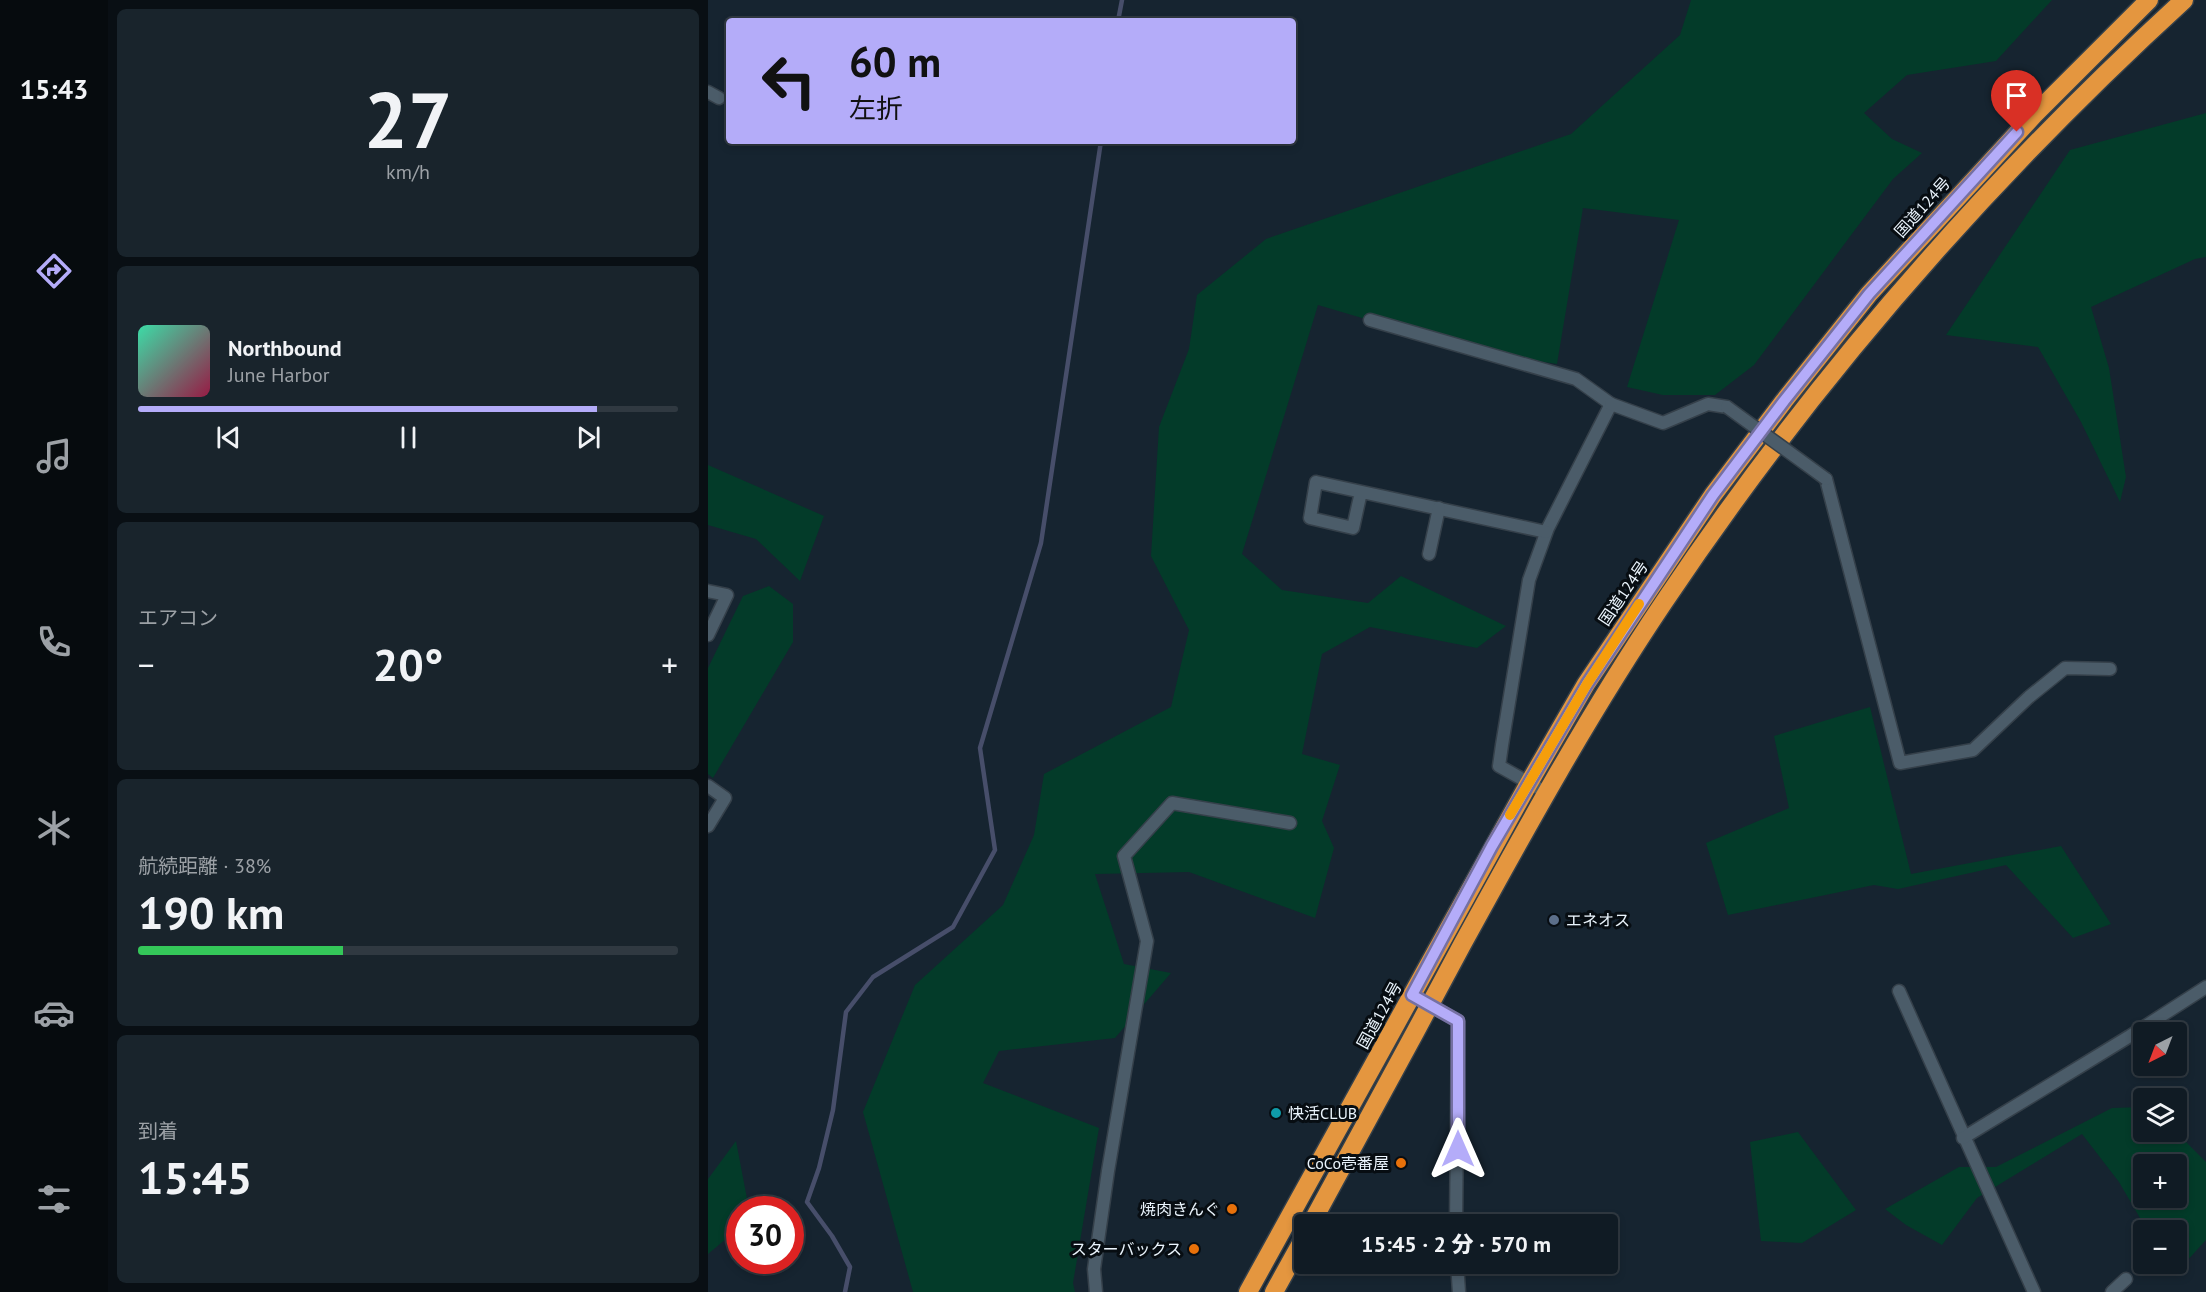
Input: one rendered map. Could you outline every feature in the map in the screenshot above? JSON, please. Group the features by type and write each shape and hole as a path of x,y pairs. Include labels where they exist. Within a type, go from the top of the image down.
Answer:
{"highway":[{"name":"国道124号","path":"1248,1292 1529,783 1587,684 1713,495 1869,294 1968,184 2079,68 2149,0"},
{"path":"1316,1214 1547,793 1662,604 1729,508 1805,406 1886,308 1980,202 2064,114 2184,0"},
{"path":"1274,1292 1294,1256"}],"street":[{"path":"1370,320 1576,379 1611,404 1663,423 1708,404 1727,407 1826,479 1900,764 1973,750 2029,697 2065,668 2110,669"},
{"path":"1547,793 1499,766 1529,580 1546,532 1611,404"},
{"path":"1361,492 1353,528 1310,518 1316,482 1546,532"},
{"path":"1429,554 1438,508"},
{"path":"708,591 728,595 708,635"},
{"path":"708,786 725,798 708,826"},
{"path":"1096,1292 1094,1269 1108,1171 1147,941 1124,856 1172,803 1290,823"},
{"path":"1963,1138 2110,1049 2206,987"},
{"path":"1899,991 2034,1292"},
{"path":"1412,995 1458,1021 1456,1214"},
{"path":"1458,1274 1459,1292"},
{"path":"2112,1292 2126,1279"}],"green space":[{"path":"1691,0 2052,0 1996,61 1907,75 1864,113 1892,139 1922,153 1893,179 1754,365 1715,395 1663,395 1627,387 1679,220 1583,208 1557,364 1474,351 1318,305 1242,554 1282,590 1368,603 1401,576 1506,626 1477,648 1370,627 1322,654 1302,754 1340,765 1322,821 1334,848 1315,918 1189,872 1095,874 1124,964 1171,973 1115,1038 999,1051 983,1083 1099,1128 1073,1283 1075,1292 913,1292 863,1112 915,985 1003,905 1034,835 1044,774 1171,707 1189,630 1151,556 1159,427 1189,349 1197,295 1266,239 1571,134 1680,35"},
{"path":"2206,113 2206,257 2195,259 2091,307 2109,368 2126,477 2120,502 2081,422 2038,347 1946,335 2070,150"},
{"path":"708,465 824,516 800,581 756,539 708,525"},
{"path":"769,586 793,604 793,642 713,778 708,774 708,668 743,596"},
{"path":"1870,707 1911,874 2061,846 2111,924 2073,938 2006,865 1898,889 1874,885 1728,915 1706,843 1789,808 1774,736"},
{"path":"2133,1107 2133,1142 2186,1142 2206,1162 2206,1240 2187,1261 2187,1220 2141,1220 2134,1208 2187,1208 2187,1154 2133,1154 2133,1206 2119,1182 2082,1134 1977,1198 1942,1245 1906,1225 1885,1209 1959,1167 1996,1167 2112,1108"},
{"path":"1798,1132 1856,1210 1802,1243 1761,1241 1750,1142"},
{"path":"736,1141 747,1196 726,1196 726,1239 708,1254 708,1179"}],"waterway":[{"path":"1119,18 1122,0"},
{"path":"845,1292 850,1267 832,1236 807,1202 819,1168 833,1110 846,1012 873,977 953,927 995,850 980,748 1041,543 1101,144"}],"slow traffic":[{"path":"1510,815 1587,684 1639,604"}],"place":[{"name":"エネオス","path":"1554,920"},
{"name":"快活CLUB","path":"1276,1113"},
{"name":"CoCo壱番屋","path":"1401,1163"},
{"name":"焼肉きんぐ","path":"1232,1209"},
{"name":"スターバックス","path":"1194,1249"}],"route":[{"path":"1458,1149 1458,1021 1412,995 1492,846 1587,684 1713,495 1869,294 2017,132"}]}
